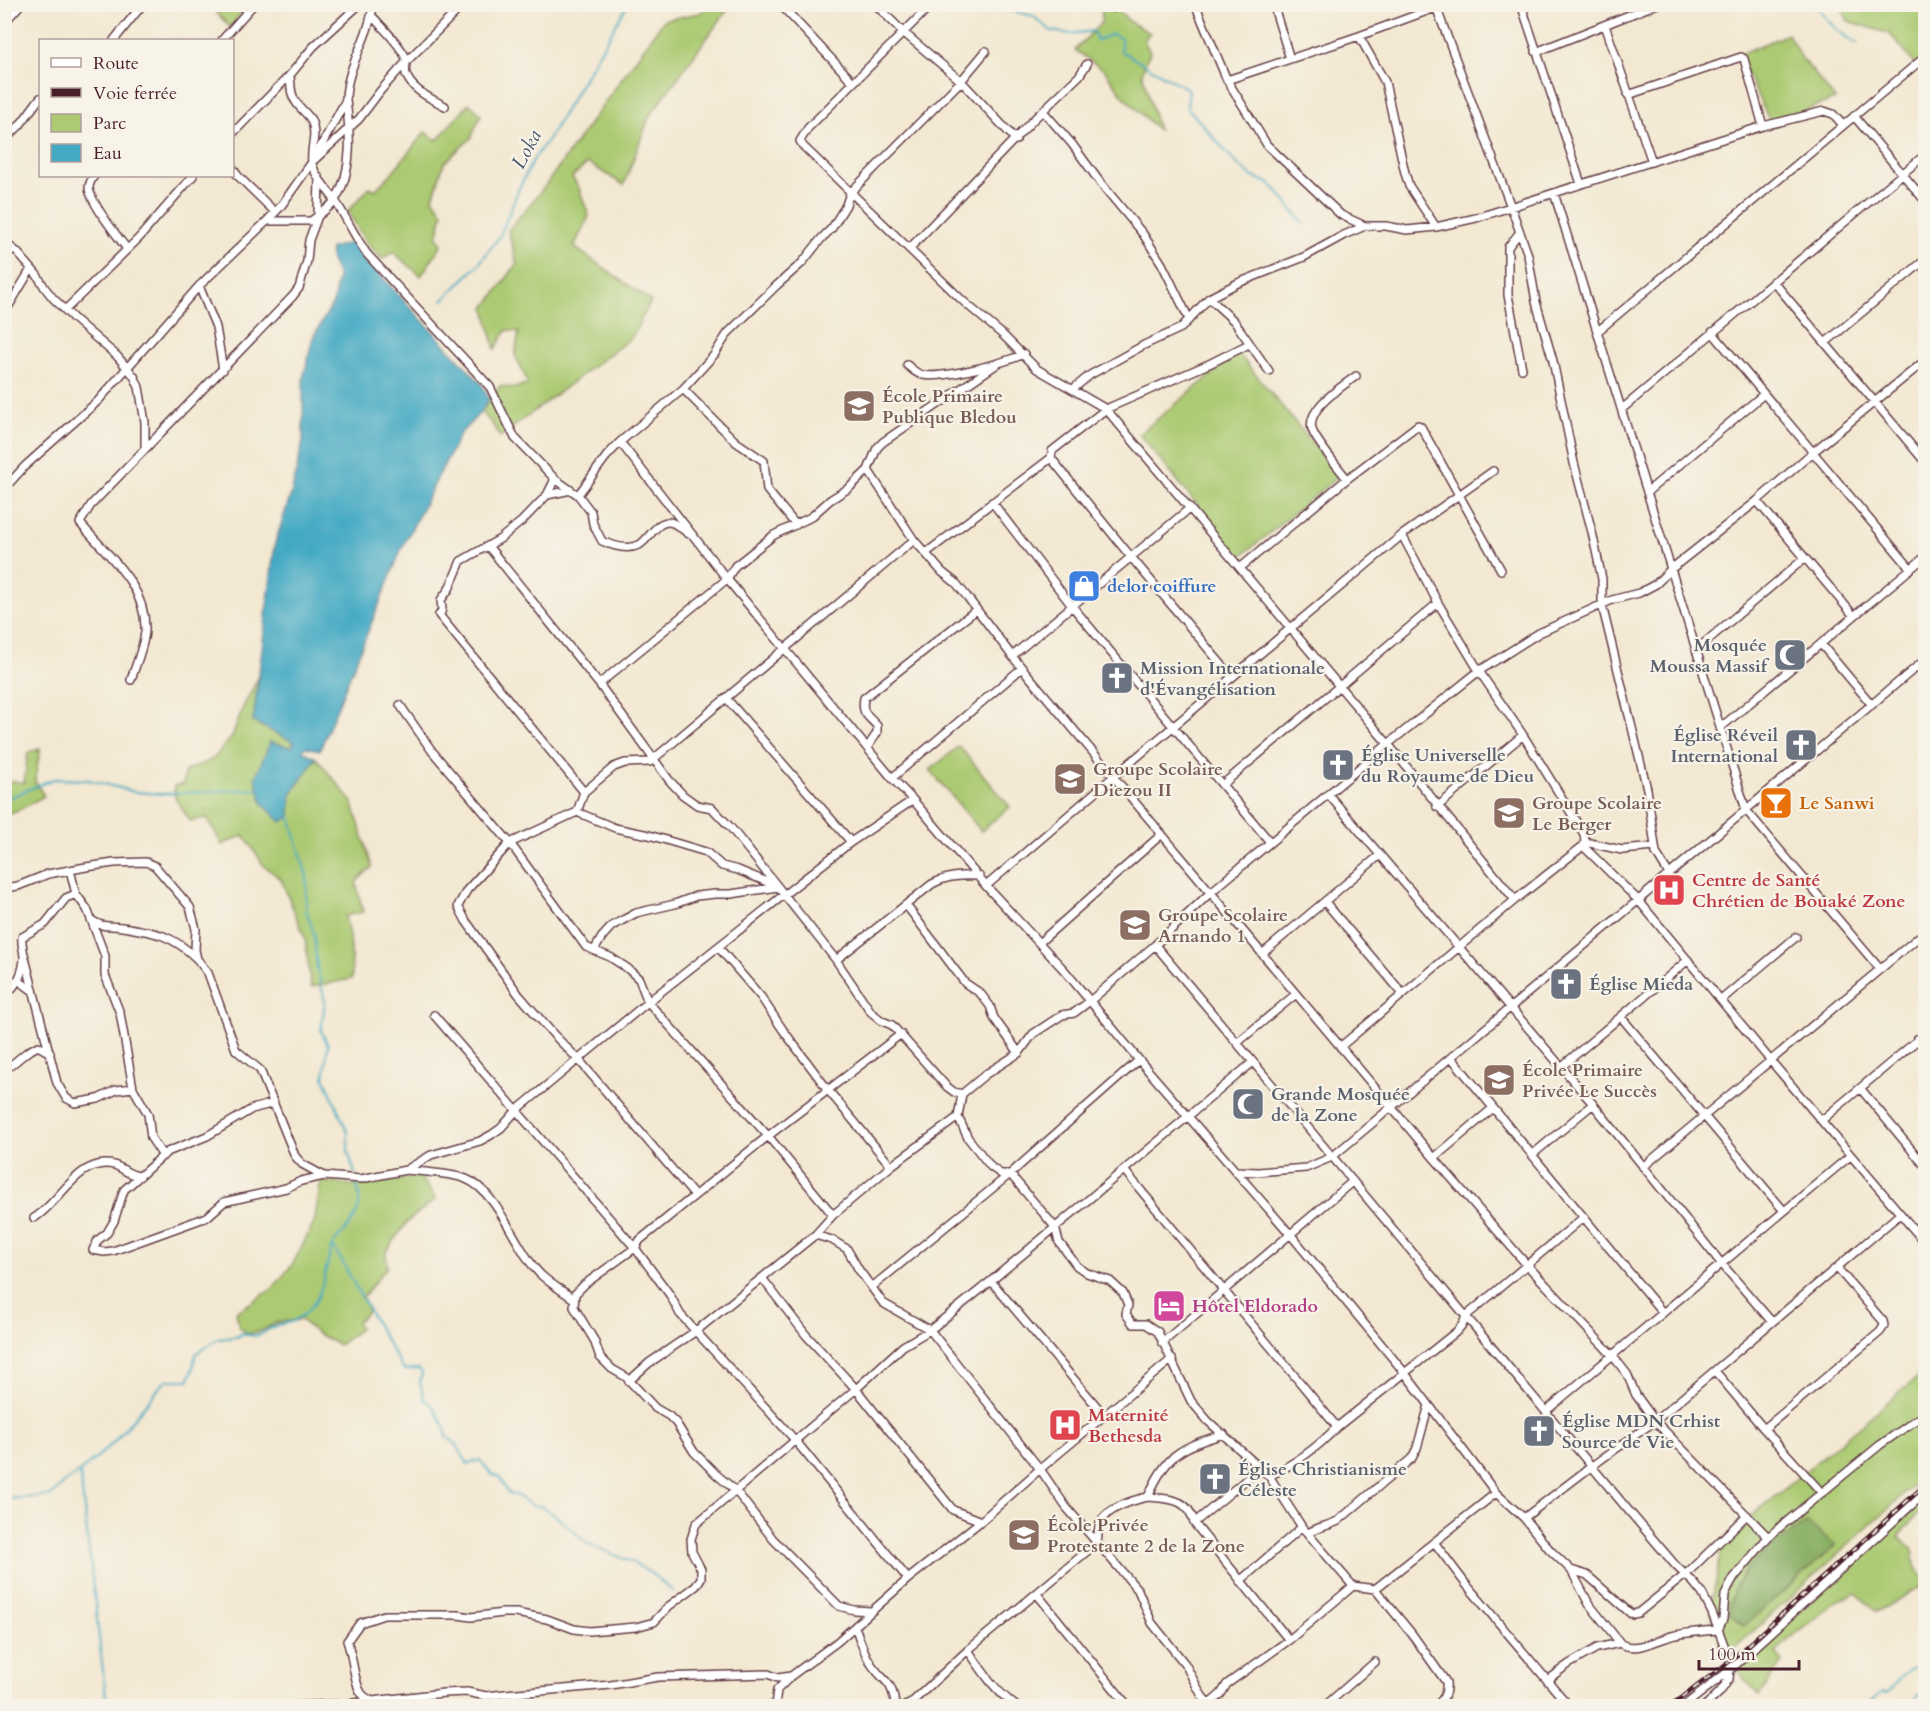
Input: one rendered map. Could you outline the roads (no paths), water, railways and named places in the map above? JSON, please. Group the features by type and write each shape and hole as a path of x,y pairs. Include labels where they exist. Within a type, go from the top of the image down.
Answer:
{"street":[{"path":"4,23 21,4"},
{"path":"119,39 143,4"},
{"path":"223,39 254,4"},
{"path":"234,132 290,75 313,47 360,4"},
{"path":"267,221 311,221 335,200 348,166 350,128 346,91 372,16 373,4"},
{"path":"312,162 350,128 407,61 464,4"},
{"path":"780,4 853,82"},
{"path":"875,4 903,32 961,81 1016,140"},
{"path":"932,4 808,128 800,141 850,193 963,301 1024,354 1037,369 1106,410 1388,744 1515,900"},
{"path":"1195,4 1227,80 1267,146 1341,215 1365,226"},
{"path":"1273,4 1290,59"},
{"path":"1227,80 1446,4"},
{"path":"1521,4 1581,184"},
{"path":"1536,52 1656,5"},
{"path":"1436,6 1528,255 1536,302 1553,361 1574,464 1592,532 1602,579 1602,605 1647,789 1655,847 1660,861 1669,874"},
{"path":"372,16 402,51 407,61 406,72 415,86 422,93 445,106"},
{"path":"1605,25 1653,162"},
{"path":"1359,36 1385,82 1409,186 1436,227"},
{"path":"547,495 574,493 620,442 683,389 714,355 728,333 802,263 832,228 846,205 850,193 961,81 986,51"},
{"path":"1598,331 1926,56"},
{"path":"1628,95 1741,57 1744,59 1762,126"},
{"path":"909,249 1079,76 1088,64"},
{"path":"290,75 294,101 306,113 313,128 315,137 312,162 319,178 335,200 356,238 367,254 486,382 515,438 591,512 593,524 602,541 622,547 638,546 664,522 672,522 696,539"},
{"path":"4,141 20,125 39,99"},
{"path":"4,489 25,466 98,401 199,286 275,212 312,162 346,100"},
{"path":"1043,111 1143,234 1166,272 1189,320"},
{"path":"1073,389 1090,375 1144,345 1181,328 1209,298 1238,283 1304,257 1331,241 1365,226 1386,226 1407,230 1436,227 1476,218 1762,126 1824,111 1833,114 1843,125"},
{"path":"1854,116 1926,202"},
{"path":"1622,409 1926,154"},
{"path":"234,170 275,212"},
{"path":"93,177 89,191 106,221 127,249"},
{"path":"65,310 139,238 192,177"},
{"path":"131,680 145,633 141,602 120,566 80,523 91,505 223,370 299,288 307,261 309,240 318,216 319,178"},
{"path":"1554,193 1746,810 1880,969"},
{"path":"1520,232 1508,247 1508,295 1522,369"},
{"path":"4,242 17,252 65,310 117,356 135,376 146,422 145,449"},
{"path":"1825,343 1926,259"},
{"path":"4,314 32,269"},
{"path":"1773,281 1874,403 1924,459"},
{"path":"199,286 216,327 223,370"},
{"path":"1209,298 1234,321 1269,371"},
{"path":"1712,332 1911,568"},
{"path":"926,554 1051,458 1052,451 1106,410 1249,344"},
{"path":"907,365 922,375 939,376 997,364 1024,354"},
{"path":"1010,1173 1001,1174 991,1167 968,1138 958,1118 962,1094 986,1074 1019,1053 1033,1034 1051,1020 1074,1013 1090,1001 1155,945 1210,892 1479,671 1539,633 1612,600 1647,589 1926,360"},
{"path":"599,684 727,579 735,566 748,554 774,535 811,517 830,500 849,488 868,470 877,448 883,442 997,364"},
{"path":"1347,479 1312,432 1311,421 1313,413 1356,376"},
{"path":"683,389 736,442 764,461 767,490 796,525"},
{"path":"1647,492 1764,394"},
{"path":"1240,568 1347,479 1418,425 1501,570"},
{"path":"620,442 727,579 892,778 986,886 1040,942 1139,1060 1237,1171 1404,1372 1496,1493 1524,1518 1550,1550 1571,1570 1589,1604 1620,1643 1624,1646 1643,1645 1672,1636 1718,1630"},
{"path":"1051,458 1232,677"},
{"path":"868,470 914,540 942,572 956,583 1012,656 1434,1158 1527,1265 1613,1356 1627,1374 1636,1395 1655,1421 1768,1537"},
{"path":"986,886 1402,535 1493,471"},
{"path":"555,479 547,495 522,521 488,546 461,561 449,589 441,600 442,612 439,615 584,792"},
{"path":"1757,501 1854,616"},
{"path":"992,502 1072,606 1270,842"},
{"path":"1012,656 1190,508"},
{"path":"1402,535 1438,603 1479,671 1523,735 1584,834 1584,844 1639,901 1850,1156 1926,1244"},
{"path":"578,812 584,792 618,765 650,762 914,540"},
{"path":"488,546 599,684 669,780 683,795 697,805 712,808 731,828 836,960 871,1012 882,1021 892,1024 946,1086 962,1094"},
{"path":"1720,728 1926,556"},
{"path":"1696,650 1805,558"},
{"path":"1222,785 1438,603"},
{"path":"867,748 877,733 877,726 866,717 862,706 864,698 976,610"},
{"path":"1821,644 1872,705"},
{"path":"1237,1171 1258,1172 1306,1168 1332,1156 1926,659"},
{"path":"892,778 1022,668"},
{"path":"726,698 851,842"},
{"path":"400,705 432,751 510,843 586,946 627,968 639,979 648,1002 768,1136 833,1215"},
{"path":"1437,807 1523,735"},
{"path":"1328,794 1593,1104 1721,1263 1772,1322"},
{"path":"274,1103 252,1109 207,1136 167,1152 124,1190 114,1221 107,1233 98,1240 93,1250 113,1251 207,1216 224,1202 286,1188 301,1181 324,1176 361,1179 406,1170 431,1155 480,1141 491,1135 501,1128 517,1110 648,1002 851,842 913,800"},
{"path":"694,1195 579,1060 519,995 466,921 458,906 466,890 510,843 578,812 615,828 649,835 706,852 722,866 779,887"},
{"path":"1040,942 1162,834"},
{"path":"1340,1047 1584,844 1622,850 1655,847"},
{"path":"1262,954 1380,855"},
{"path":"4,888 18,886 48,874 114,863 146,862 154,866 190,907 196,929 197,959"},
{"path":"70,870 76,894 87,909 105,956 105,975 120,1013 133,1088 148,1114 152,1138 163,1156"},
{"path":"836,960 932,884 944,878 959,875 979,876"},
{"path":"595,949 612,926 636,913 675,904 696,896 779,887"},
{"path":"76,894 66,898 45,924 22,937 21,944 57,1083 66,1098 75,1103 98,1099 116,1090 133,1088"},
{"path":"1325,902 1403,994"},
{"path":"906,905 965,984 980,993 990,1006 994,1018 1019,1053"},
{"path":"91,920 102,926 159,933 182,944 197,959 208,973 236,1050 260,1070 295,1156 302,1164 324,1176"},
{"path":"1643,1167 1926,931"},
{"path":"1721,1000 1796,937"},
{"path":"1155,945 1592,1466 1702,1593 1730,1661 1729,1678 1705,1707"},
{"path":"719,948 761,997 828,1090 891,1166"},
{"path":"4,996 12,990 18,980 24,954"},
{"path":"1561,1067 1688,960"},
{"path":"4,986 18,980"},
{"path":"18,980 35,993"},
{"path":"1237,1043 1296,994"},
{"path":"434,1015 635,1248 670,1295 680,1314 795,1440 908,1579"},
{"path":"1621,1017 1784,1211"},
{"path":"1822,1120 1926,1033"},
{"path":"871,1611 839,1606 773,1539 736,1491 694,1452 676,1423 655,1408 626,1377 612,1369 600,1357 594,1340 574,1307 574,1299 575,1294 585,1284 635,1248 640,1240 694,1195 901,1034"},
{"path":"1917,1040 1926,1049"},
{"path":"4,1071 38,1046 50,1053"},
{"path":"1451,1057 1663,1313"},
{"path":"872,1287 1010,1173 1139,1060"},
{"path":"370,1700 362,1694 352,1652 347,1641 360,1623 369,1619 384,1615 471,1617 503,1612 547,1618 574,1629 589,1631 636,1627 654,1622 669,1606 696,1586 701,1578 701,1569 692,1552 691,1539 696,1524 856,1389 903,1346 930,1330 991,1281 1253,1062"},
{"path":"1860,1088 1926,1167"},
{"path":"1533,1155 1593,1104"},
{"path":"1434,1158 1493,1108"},
{"path":"629,1381 649,1363 696,1331 815,1235 833,1215 891,1166 958,1118"},
{"path":"1546,1411 1850,1156"},
{"path":"34,1218 66,1186 96,1165 115,1165 131,1175 140,1176"},
{"path":"406,1170 467,1179 482,1190 505,1219 540,1273 574,1299"},
{"path":"1124,1170 1337,1426"},
{"path":"1010,1173 1055,1227 1059,1242 1077,1266 1087,1273 1110,1281 1123,1293 1128,1305 1126,1314 1133,1324 1146,1324 1158,1332 1191,1401 1208,1421 1269,1476 1305,1530 1353,1586 1375,1589 1412,1634 1446,1682 1447,1691 1436,1707"},
{"path":"1162,1343 1353,1181"},
{"path":"1524,1518 1655,1421 1900,1214"},
{"path":"1269,1476 1302,1458 1324,1441 1337,1426 1456,1332 1466,1316 1584,1217"},
{"path":"815,1235 832,1240 847,1249 883,1303 930,1330 1040,1469 1066,1507 1138,1590 1152,1623 1185,1664 1208,1706 1216,1700 1227,1684 1289,1640 1353,1586"},
{"path":"1764,1429 1880,1332 1884,1326 1883,1321 1837,1268"},
{"path":"762,1278 806,1335 856,1389 953,1510 981,1521"},
{"path":"991,1281 1104,1415"},
{"path":"775,1707 777,1690 791,1676 837,1642 908,1579 981,1521 1172,1359"},
{"path":"1715,1371 1822,1493"},
{"path":"1240,1581 1305,1530 1326,1527 1338,1521 1412,1458 1429,1405"},
{"path":"1718,1630 1723,1619 1725,1595 1729,1587 1768,1537 1880,1445 1926,1413"},
{"path":"1148,1497 1155,1481 1169,1460 1193,1443 1224,1434"},
{"path":"1194,1523 1260,1468"},
{"path":"1684,1707 1730,1670 1926,1492"},
{"path":"1375,1589 1496,1493"},
{"path":"909,1706 968,1650 1097,1543 1100,1522 1112,1511 1132,1500 1148,1497 1170,1499 1186,1505 1192,1514 1194,1523 1289,1640"},
{"path":"1571,1570 1587,1575 1633,1614 1638,1613 1685,1575 1747,1515"},
{"path":"1434,1542 1465,1583 1569,1707"},
{"path":"1037,1594 1128,1707"},
{"path":"855,1626 870,1663 888,1681 894,1693 895,1707"},
{"path":"1547,1680 1569,1664 1598,1648 1620,1643"},
{"path":"968,1650 989,1681 1005,1699 1016,1707"},
{"path":"1325,1707 1375,1662"},
{"path":"290,1707 345,1704 444,1693 467,1692 486,1696 611,1685 658,1677 768,1674 778,1678 791,1676"},
{"path":"1216,1700 1222,1707"}],"water":[{"path":"353,242 366,260 481,383 489,399 481,412 460,434 402,548 320,750 305,747 303,751 316,758 291,794 290,817 281,822 263,804 255,778 270,742 292,747 294,742 253,722 275,543 291,494 303,442 303,379 313,337 333,303 338,277 330,258 331,248"}],"waterway":[{"name":"Loka","path":"443,300 478,265 500,236 520,186 535,157 549,138 628,4"},
{"path":"998,4 1008,10 1033,16 1051,31 1070,34 1093,31 1097,40 1113,34 1121,39 1121,51 1189,90 1187,107 1236,163 1251,176 1271,184 1304,224"},
{"path":"1815,4 1839,31 1857,43"},
{"path":"4,800 53,779 89,780 135,792 163,794 258,789"},
{"path":"290,817 307,877 306,910 314,934 317,968 325,1001 321,1031 328,1045 324,1077 348,1133 348,1151 355,1174"},
{"path":"4,1499 51,1496 113,1443 166,1380 188,1380 196,1354 218,1339 236,1337 244,1333 260,1334 304,1314 320,1292 333,1244 356,1214 359,1203 356,1182"},
{"path":"333,1246 404,1370 419,1369 422,1373 420,1381 424,1399 434,1407 447,1437 456,1444 468,1464 480,1460 491,1474 500,1477 507,1492 533,1506 542,1506 588,1544 632,1562 652,1574 674,1592"},
{"path":"80,1474 107,1706"},
{"path":"1866,1706 1883,1692 1887,1693 1902,1676 1926,1658"},
{"path":"1910,1706 1918,1696 1926,1694"}],"railway":[{"path":"1671,1706 1730,1661 1926,1484"}],"place":[{"name":"École Primaire Publique Bledou","path":"859,406"},
{"name":"delor coiffure","path":"1084,586"},
{"name":"Mosquée Moussa Massif","path":"1790,655"},
{"name":"Mission Internationale d'Évangélisation","path":"1117,678"},
{"name":"Église Réveil International","path":"1801,745"},
{"name":"Église Universelle du Royaume de Dieu","path":"1338,765"},
{"name":"Groupe Scolaire Diezou II","path":"1070,779"},
{"name":"Le Sanwi","path":"1776,803"},
{"name":"Groupe Scolaire Le Berger","path":"1509,813"},
{"name":"Centre de Santé Chrétien de Bouaké Zone","path":"1669,890"},
{"name":"Groupe Scolaire Arnando 1","path":"1135,925"},
{"name":"Église Mieda","path":"1566,984"},
{"name":"École Primaire Privée Le Succès","path":"1499,1080"},
{"name":"Grande Mosquée de la Zone","path":"1248,1104"},
{"name":"Hôtel Eldorado","path":"1169,1306"},
{"name":"Maternité Bethesda","path":"1065,1425"},
{"name":"Église MDN Crhist Source de Vie","path":"1539,1431"},
{"name":"Église Christianisme Céleste","path":"1215,1479"},
{"name":"École Privée Protestante 2 de la Zone","path":"1024,1535"}]}
